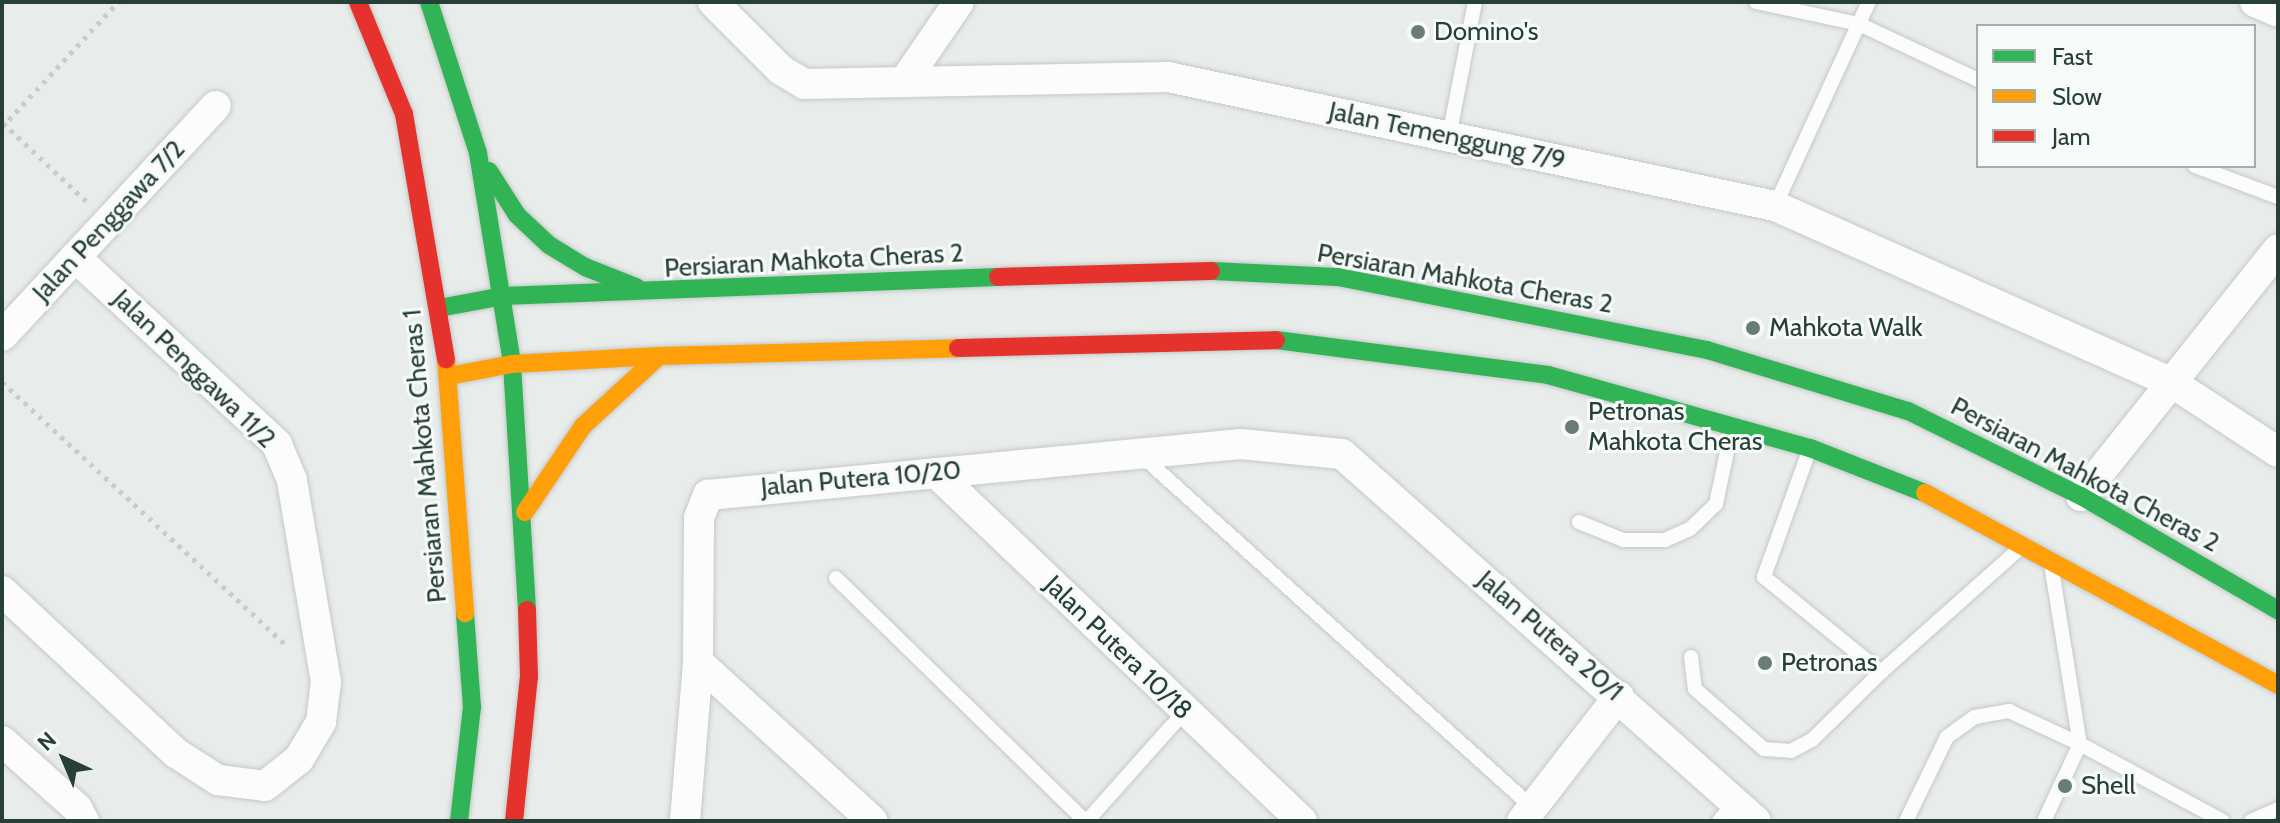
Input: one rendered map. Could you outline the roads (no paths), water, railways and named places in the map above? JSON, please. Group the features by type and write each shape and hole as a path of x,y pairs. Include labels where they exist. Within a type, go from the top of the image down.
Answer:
{"street":[{"name":"Persiaran Mahkota Cheras 1","path":"358,2 404,114 449,376 472,707 459,821"},
{"path":"429,2 478,153 512,364 525,512 529,677 514,821"},
{"path":"904,82 959,2"},
{"path":"2255,2 2278,12"},
{"name":"Jalan Temenggung 7/9","path":"716,3 781,70 804,84 1168,77 1775,206 2174,384 2278,452"},
{"name":"Jalan Penggawa 7/2","path":"2,336 216,106"},
{"path":"478,153 517,215 549,245 585,267 657,294"},
{"path":"2081,496 2174,384 2278,249"},
{"name":"Jalan Penggawa 11/2","path":"2,591 176,753 218,780 265,786 299,759 321,722 326,682 292,480 277,444 75,257"},
{"name":"Persiaran Mahkota Cheras 2","path":"439,308 503,296 657,294 1168,269 1338,277 1736,359 1908,411 2081,496 2278,610"},
{"path":"449,376 512,364 659,356 1281,340 1548,375 1810,448 1901,480 2050,558 2278,685"},
{"path":"525,512 583,426 659,356"},
{"name":"Jalan Putera 10/20","path":"685,821 698,662 699,518 708,495 1142,456 1241,444 1342,454"},
{"name":"Jalan Putera 20/1","path":"1342,454 1619,696 1737,815"},
{"name":"Jalan Putera 10/18","path":"936,473 1302,821"},
{"path":"698,662 873,821"},
{"path":"1527,814 1619,696"},
{"path":"2,741 77,808 84,821"}],"lane":[{"path":"1449,137 1475,2"},
{"path":"1756,2 1859,24 1976,79"},
{"path":"1775,206 1869,2"},
{"path":"2200,168 2278,197"},
{"path":"1579,522 1623,540 1665,540 1690,529 1716,504 1732,428"},
{"path":"1752,589 1764,577 1810,448"},
{"path":"1142,456 1527,814"},
{"path":"1691,657 1695,689 1764,749 1791,751 1812,740 1881,672 2024,545"},
{"path":"2044,821 2080,744 2050,558"},
{"path":"1764,577 1881,672"},
{"path":"836,578 1086,821 1184,712"},
{"path":"1906,821 1947,737 1975,717 2009,711 2080,744 2223,821"},
{"path":"2251,821 2278,809"}],"place":[{"name":"Domino's","path":"1418,32"},
{"name":"Mahkota Walk","path":"1753,328"},
{"name":"Petronas Mahkota Cheras","path":"1572,427"},
{"name":"Petronas","path":"1765,663"},
{"name":"Shell","path":"2065,786"}]}
